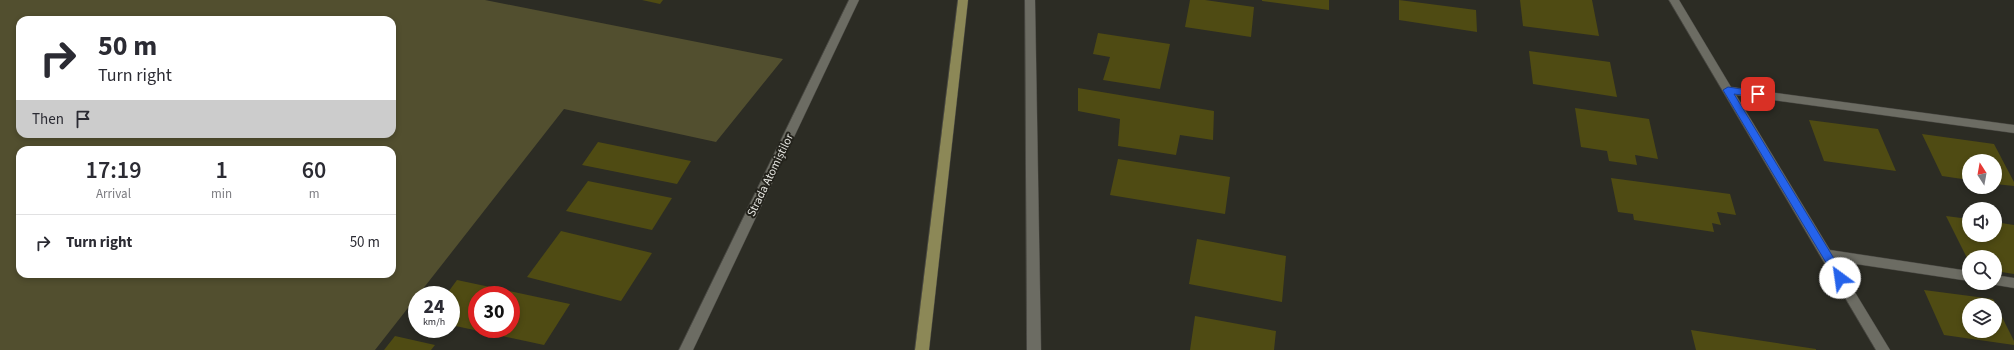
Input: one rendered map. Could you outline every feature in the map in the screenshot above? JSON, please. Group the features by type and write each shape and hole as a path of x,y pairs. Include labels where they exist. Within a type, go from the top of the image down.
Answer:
{"main road":[{"path":"922,350 963,0"}],"street":[{"name":"Strada Atomiștilor","path":"686,350 854,0"},
{"path":"1030,0 1034,350"},
{"path":"1674,0 1883,350"},
{"path":"1728,90 2014,129"},
{"path":"1826,254 1962,275"},
{"path":"2002,281 2014,283"}],"shaded area":[{"path":"0,0 485,0 783,59 716,142 564,109 425,286 408,286 408,308 375,350 0,350"}],"building":[{"path":"642,0 663,0 660,4"},
{"path":"1190,0 1205,0 1254,7 1251,37 1185,27"},
{"path":"1329,0 1329,10 1262,1"},
{"path":"1399,0 1476,10 1477,32 1399,20"},
{"path":"1520,0 1592,0 1599,36 1523,26"},
{"path":"1098,33 1170,44 1160,89 1103,80 1110,57 1093,54"},
{"path":"1529,51 1610,62 1617,97 1533,84"},
{"path":"1078,88 1214,111 1213,140 1180,135 1176,155 1118,146 1120,119 1078,111"},
{"path":"1575,108 1649,119 1658,159 1635,155 1637,165 1609,161 1607,151 1581,147"},
{"path":"1809,120 1878,129 1896,171 1824,161"},
{"path":"1922,134 1994,144 1999,154 1962,154 1962,179 1942,176"},
{"path":"598,142 691,161 677,184 582,165"},
{"path":"1118,159 1230,177 1225,214 1110,195"},
{"path":"2002,159 2014,182 2014,186 2002,185"},
{"path":"1611,178 1730,194 1736,215 1717,212 1721,225 1712,223 1714,232 1634,220 1633,214 1618,212"},
{"path":"588,181 672,198 652,230 566,211"},
{"path":"1946,216 1962,218 1962,242 2002,242 2002,223 2014,225 2014,274 2002,272 2002,250 1963,250"},
{"path":"561,231 652,253 621,301 527,277"},
{"path":"1197,239 1286,256 1282,302 1189,284"},
{"path":"457,280 485,286 468,286 468,329 460,327 460,286 453,286"},
{"path":"1924,290 1985,298 1962,298 1962,338 1944,335"},
{"path":"520,293 570,304 544,345 511,338 520,338"},
{"path":"1195,316 1276,331 1274,350 1190,350"},
{"path":"2002,317 2014,341 2014,345 1965,338 2002,338"},
{"path":"1691,330 1816,349 1816,350 1696,350"},
{"path":"395,336 435,345 431,350 384,350"}],"route":[{"path":"1758,94 1728,90 1840,278"}]}
